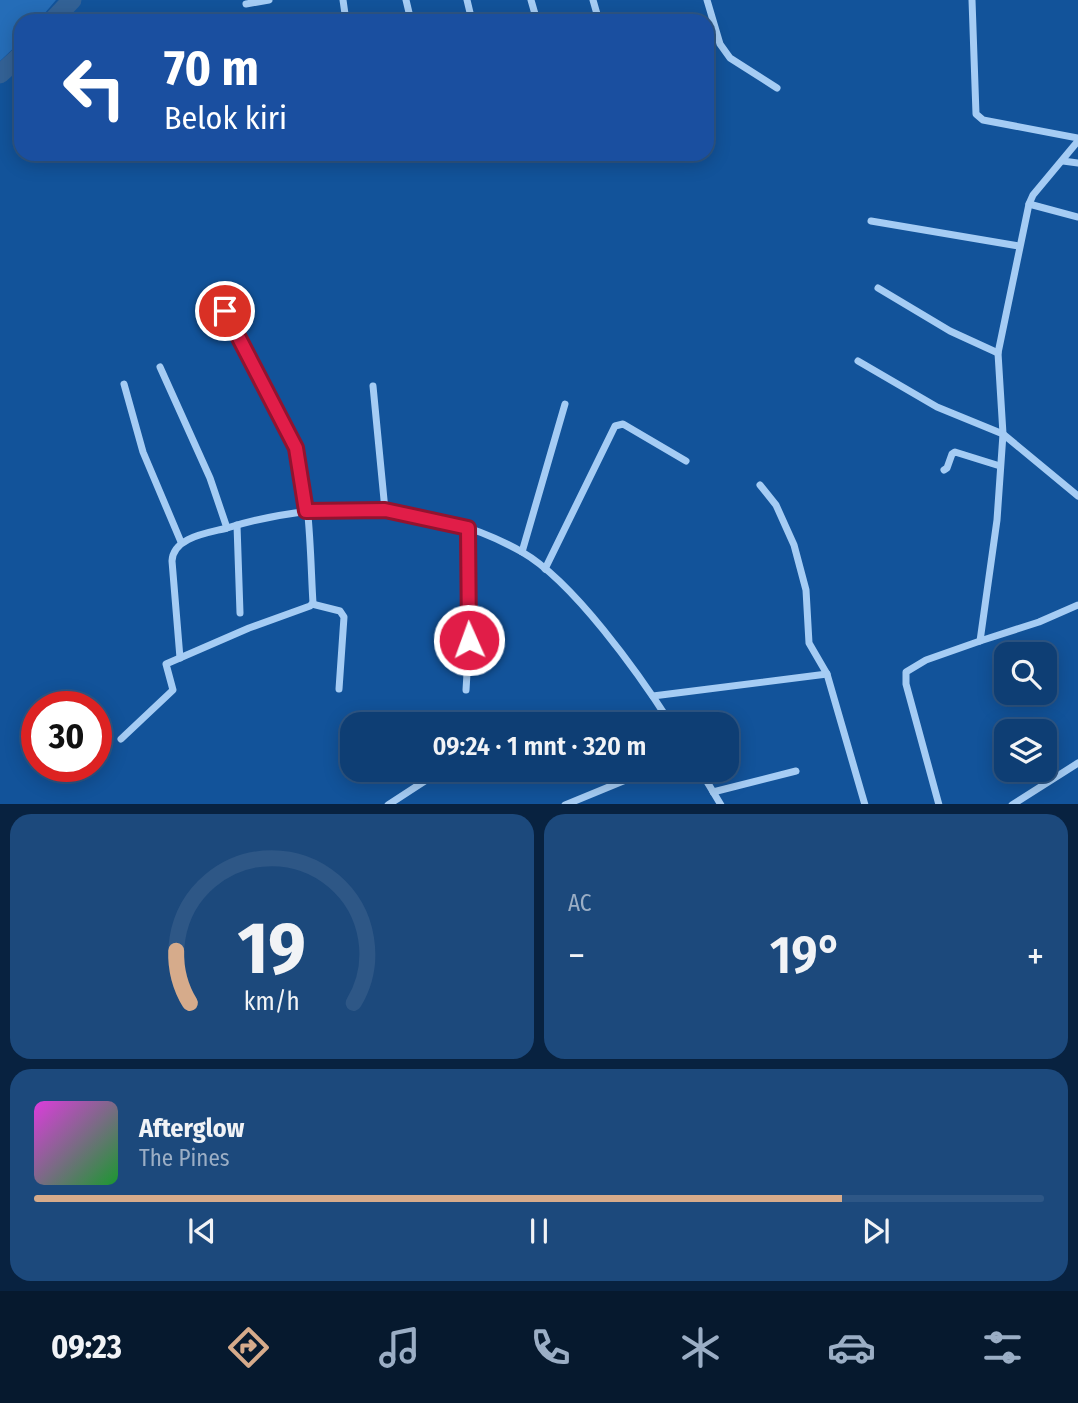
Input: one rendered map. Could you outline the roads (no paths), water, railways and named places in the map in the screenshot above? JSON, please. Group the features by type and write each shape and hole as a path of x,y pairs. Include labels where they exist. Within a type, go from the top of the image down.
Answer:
{"street":[{"path":"246,4 269,0"},
{"path":"972,0 976,114 984,120 1078,139 1033,195 1019,246 999,353 1003,435 996,520 980,641"},
{"path":"714,22 720,44 730,58 777,88"},
{"path":"1063,161 1078,163"},
{"path":"1029,204 1078,217"},
{"path":"871,221 1019,246"},
{"path":"878,288 950,331 999,353"},
{"path":"225,311 296,448 306,511 312,604"},
{"path":"858,361 937,407 1003,435 1078,496"},
{"path":"160,368 210,478 227,528"},
{"path":"124,384 143,452 181,542"},
{"path":"373,386 385,510"},
{"path":"523,552 565,404"},
{"path":"545,569 615,426 623,424 685,461"},
{"path":"944,470 955,452 1000,466"},
{"path":"760,485 776,505 794,545 806,590 809,643 827,674 865,804"},
{"path":"180,658 172,561 174,551 181,542 237,524 306,511 385,510 468,528 523,552 545,569 578,602 663,712"},
{"path":"237,524 240,613"},
{"path":"466,690 469,640 468,528"},
{"path":"121,739 172,691 166,664 312,604 340,611 344,617 339,689"},
{"path":"939,804 906,684 906,672 926,660 1039,622 1078,605"},
{"path":"653,696 827,674"},
{"path":"1012,804 1078,763"},
{"path":"713,792 796,771"},
{"path":"388,804 423,782"},
{"path":"565,804 620,782"},
{"path":"707,782 721,804"}],"waterway":[{"path":"59,14 72,0"},
{"path":"0,74 14,61"}]}
